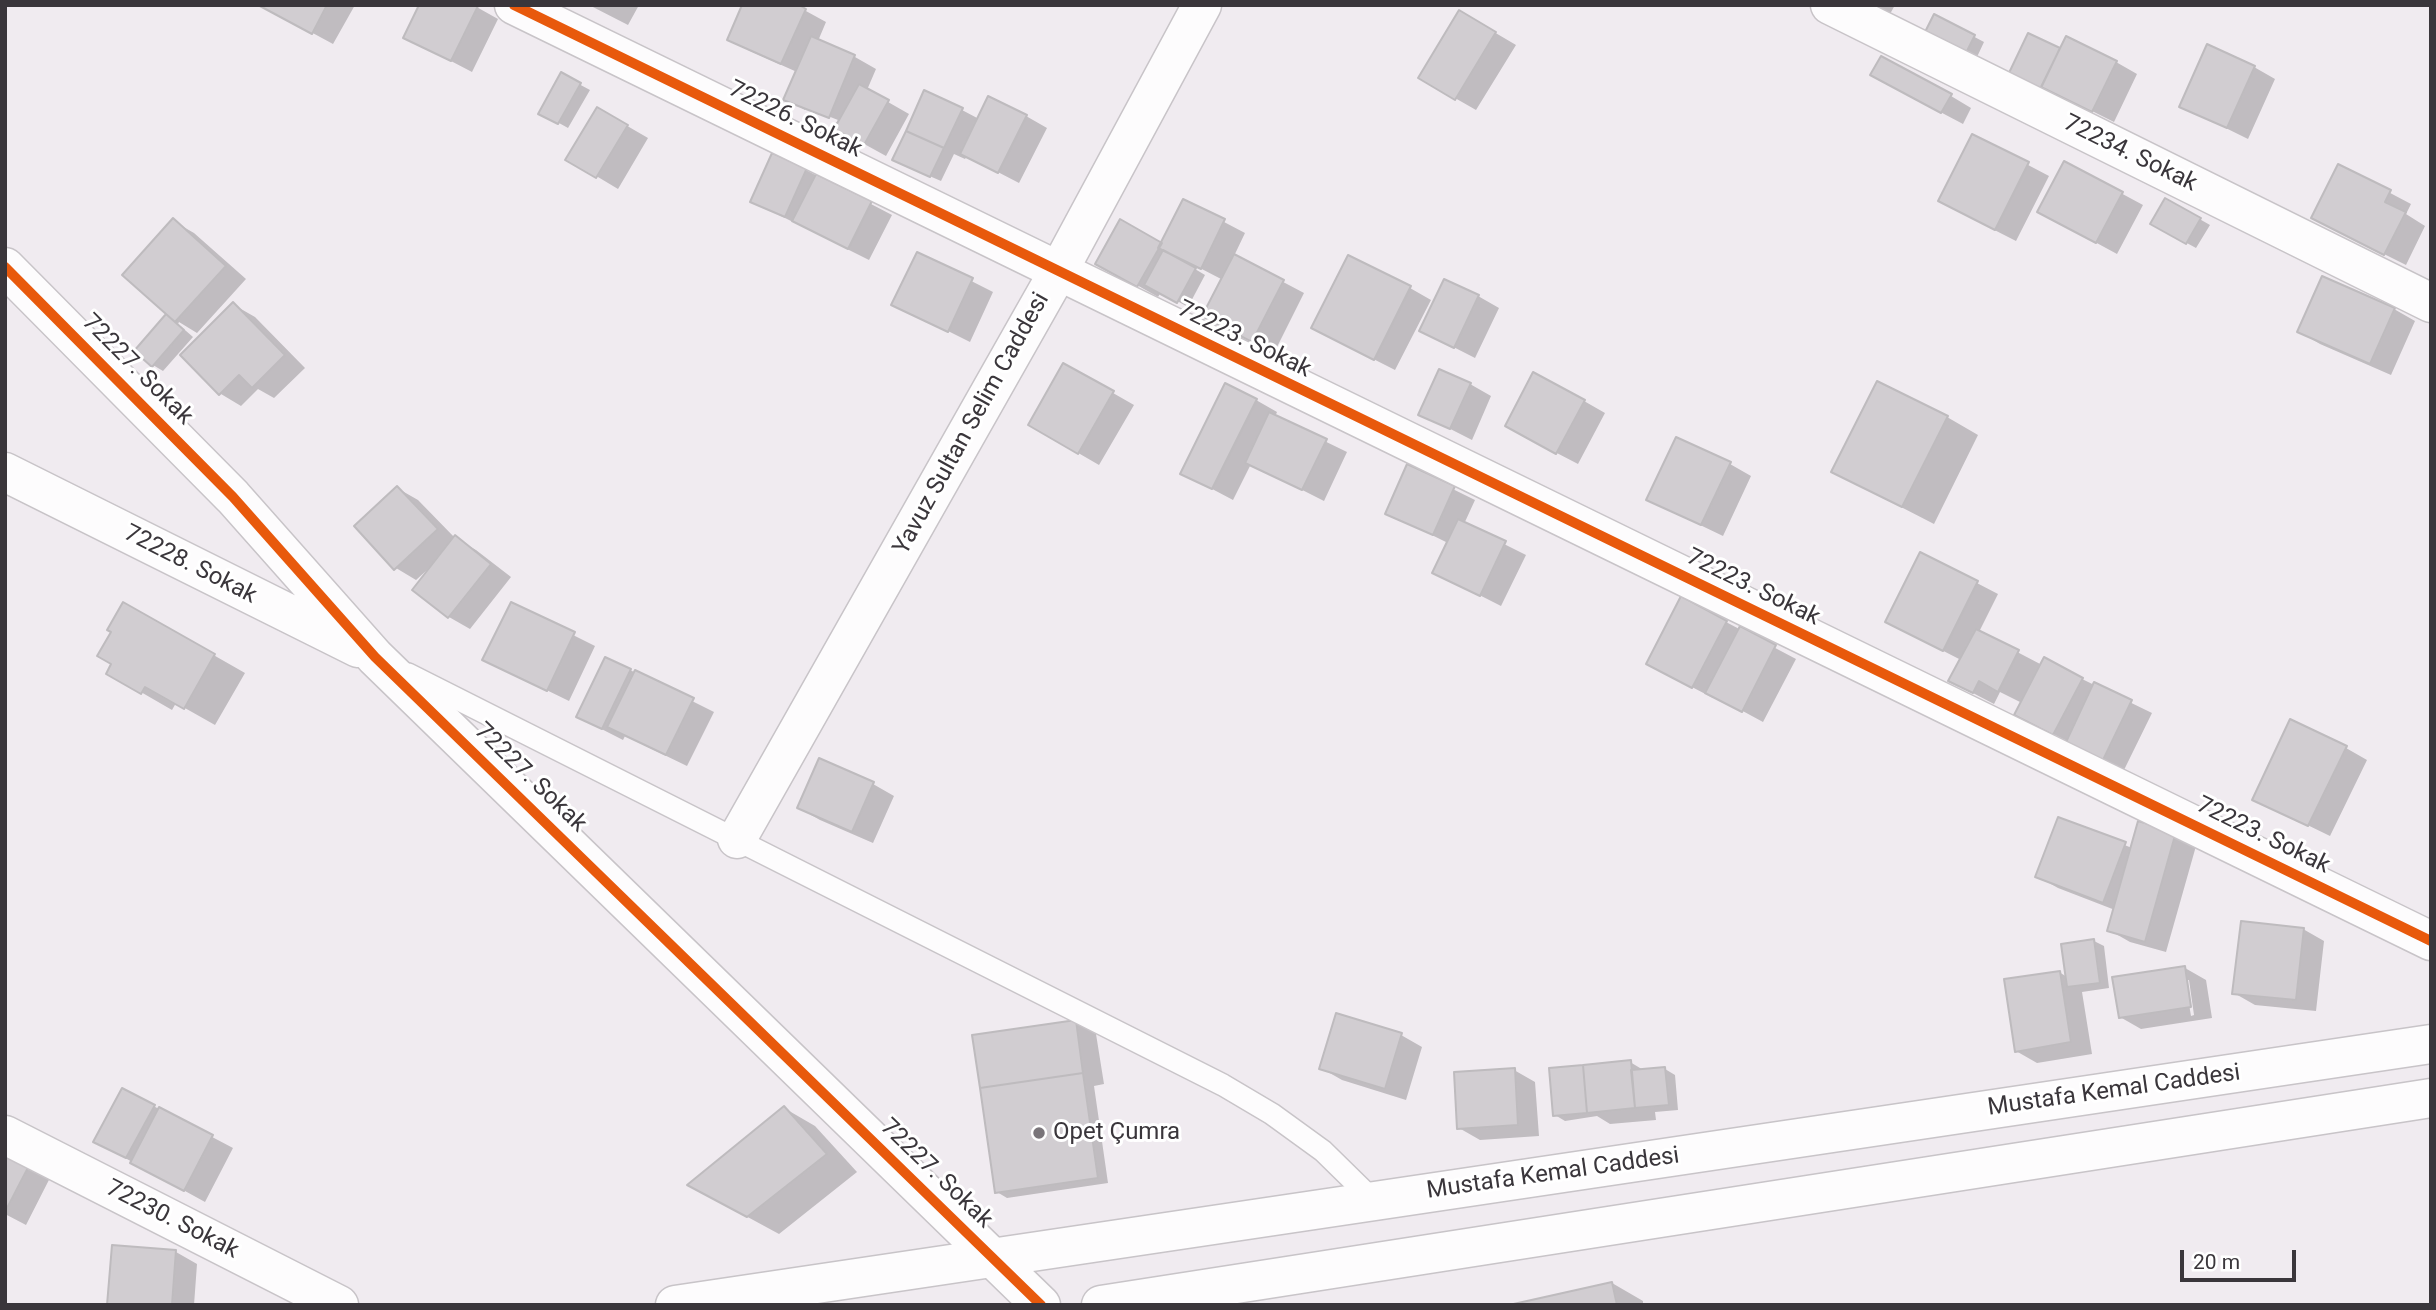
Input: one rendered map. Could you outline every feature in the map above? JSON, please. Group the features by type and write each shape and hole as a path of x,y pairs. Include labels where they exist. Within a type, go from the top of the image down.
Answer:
{"street":[{"name":"72226. Sokak","path":"514,5 1058,272"},
{"name":"Yavuz Sultan Selim Caddesi","path":"737,839 1058,272 1202,5"},
{"name":"72234. Sokak","path":"1830,5 2431,303"},
{"name":"72227. Sokak","path":"5,267 233,497 375,657 1041,1305"},
{"name":"72223. Sokak","path":"1058,272 2431,941"},
{"name":"72228. Sokak","path":"5,472 375,657"},
{"name":"Mustafa Kemal Caddesi","path":"675,1305 2431,1044"},
{"path":"1101,1305 2431,1098"},
{"name":"72230. Sokak","path":"5,1135 339,1305"}],"lane":[{"path":"375,657 1223,1085 1272,1114 1324,1151 1374,1201"}],"building":[{"path":"258,5 327,5 312,34"},
{"path":"419,5 478,6 451,61 403,38"},
{"path":"742,5 799,5 806,9 781,64 727,40"},
{"path":"1459,10 1496,32 1455,100 1418,78"},
{"path":"1934,14 1975,35 1966,53 1925,32"},
{"path":"2028,33 2060,48 2040,90 2008,75"},
{"path":"811,36 855,55 829,118 783,100"},
{"path":"2066,36 2117,61 2092,112 2041,87"},
{"path":"2207,44 2255,66 2227,128 2179,107"},
{"path":"1881,56 1952,94 1941,113 1870,75"},
{"path":"561,72 581,83 558,124 538,114"},
{"path":"859,84 889,100 864,145 834,129"},
{"path":"924,90 963,108 944,148 906,131"},
{"path":"988,96 1027,115 998,173 960,154"},
{"path":"597,107 628,125 596,178 565,160"},
{"path":"906,131 944,148 930,177 892,160"},
{"path":"1972,134 2029,162 1995,230 1938,201"},
{"path":"772,153 807,168 785,217 750,202"},
{"path":"2064,161 2123,192 2096,243 2037,212"},
{"path":"2338,164 2391,190 2385,202 2406,212 2384,255 2311,218"},
{"path":"816,174 872,201 848,249 792,221"},
{"path":"2165,198 2201,218 2186,244 2150,224"},
{"path":"1183,199 1225,219 1201,269 1158,248"},
{"path":"173,218 226,266 175,322 122,275"},
{"path":"1120,219 1162,243 1137,287 1095,264"},
{"path":"1163,250 1196,268 1177,303 1144,285"},
{"path":"917,252 973,278 948,332 891,305"},
{"path":"1234,254 1284,280 1252,342 1202,316"},
{"path":"1348,255 1411,286 1374,360 1311,328"},
{"path":"2322,276 2395,308 2370,364 2297,332"},
{"path":"1444,279 1479,295 1454,348 1419,331"},
{"path":"233,302 285,355 252,388 239,375 219,395 180,355"},
{"path":"166,314 184,330 152,367 134,351"},
{"path":"1063,363 1114,391 1078,454 1028,425"},
{"path":"1439,369 1471,383 1450,429 1418,415"},
{"path":"1533,372 1585,400 1556,454 1505,426"},
{"path":"1877,381 1948,416 1902,507 1831,472"},
{"path":"1225,383 1257,399 1212,489 1180,474"},
{"path":"1269,412 1327,439 1302,490 1245,463"},
{"path":"1676,437 1731,462 1701,525 1646,500"},
{"path":"1407,464 1455,486 1433,535 1385,514"},
{"path":"397,486 438,529 394,570 354,526"},
{"path":"1458,519 1506,541 1480,596 1432,573"},
{"path":"455,535 491,564 448,618 412,590"},
{"path":"1920,552 1978,581 1943,651 1885,622"},
{"path":"1681,596 1727,621 1692,688 1646,664"},
{"path":"123,602 215,654 184,709 145,687 141,694 106,674 111,664 97,656 111,632 107,630"},
{"path":"511,602 575,632 547,691 482,660"},
{"path":"1740,626 1776,645 1742,712 1705,693"},
{"path":"1976,629 2019,650 1998,692 1979,681 1973,693 1948,681"},
{"path":"605,657 631,669 602,729 576,717"},
{"path":"2044,657 2083,678 2053,735 2014,715"},
{"path":"635,670 694,698 666,755 607,727"},
{"path":"2094,682 2132,700 2103,760 2066,742"},
{"path":"2290,719 2347,746 2308,826 2252,800"},
{"path":"819,758 874,782 852,832 797,808"},
{"path":"2058,817 2126,842 2103,903 2035,877"},
{"path":"2138,821 2176,832 2145,942 2107,931"},
{"path":"2241,921 2304,928 2296,1000 2232,994"},
{"path":"2094,939 2100,983 2067,987 2061,944"},
{"path":"2185,966 2191,1007 2119,1018 2112,977"},
{"path":"2060,971 2071,1042 2015,1052 2004,979"},
{"path":"1336,1013 1402,1033 1385,1089 1319,1069"},
{"path":"1076,1020 1083,1073 980,1088 972,1035"},
{"path":"1631,1060 1635,1108 1587,1113 1583,1065"},
{"path":"1583,1065 1587,1113 1553,1116 1549,1068"},
{"path":"1665,1067 1669,1105 1635,1108 1631,1070"},
{"path":"1515,1068 1518,1125 1457,1129 1454,1072"},
{"path":"1083,1073 1098,1178 995,1193 980,1088"},
{"path":"122,1088 155,1105 126,1158 93,1142"},
{"path":"784,1106 827,1154 747,1217 687,1185"},
{"path":"159,1107 213,1135 184,1191 130,1163"},
{"path":"5,1144 33,1158 5,1212"},
{"path":"112,1245 176,1250 172,1305 107,1305"},
{"path":"1612,1282 1617,1305 1509,1305"}],"cycle path":[{"path":"514,5 2431,941"},
{"path":"5,267 233,497 375,657 1041,1305"}],"place":[{"name":"Opet Çumra","path":"1039,1133"}]}
